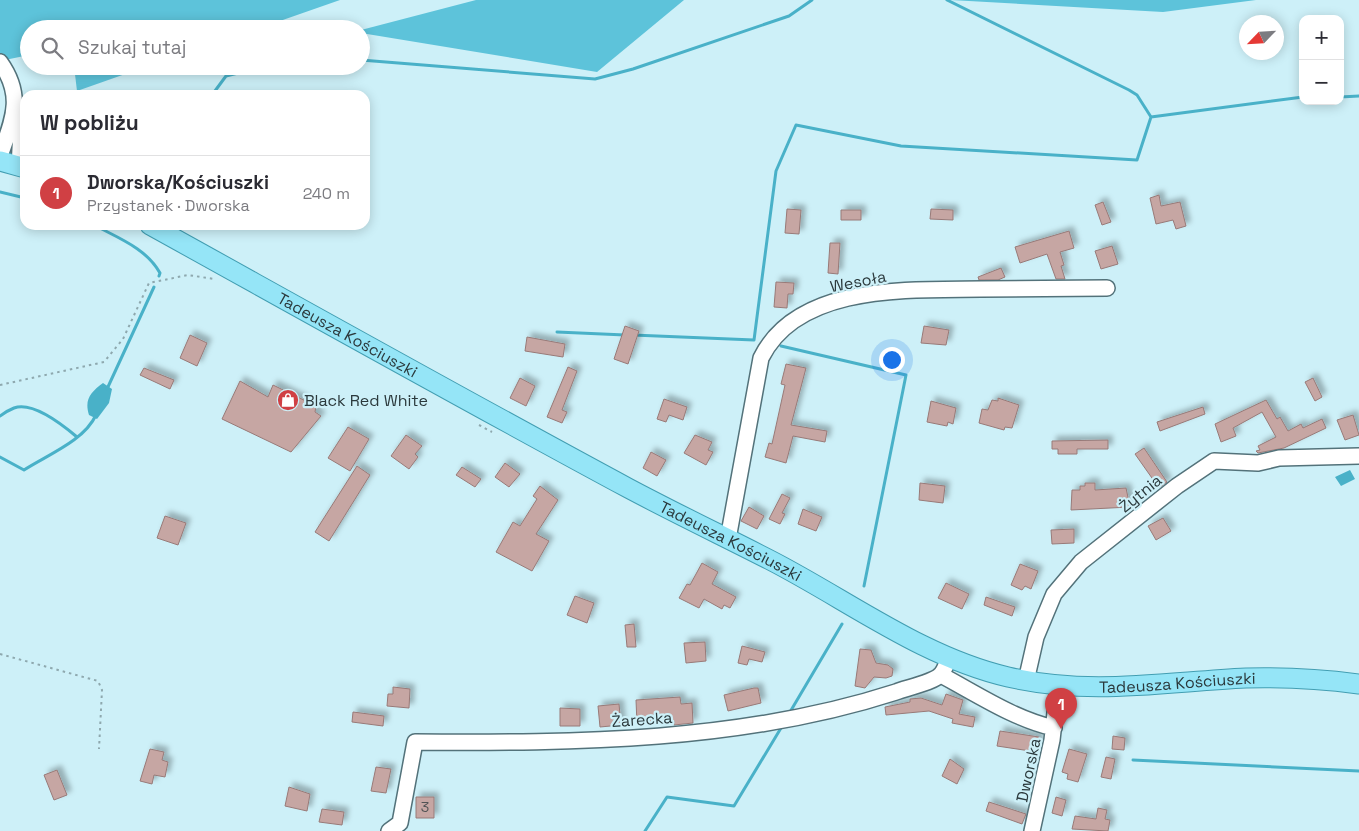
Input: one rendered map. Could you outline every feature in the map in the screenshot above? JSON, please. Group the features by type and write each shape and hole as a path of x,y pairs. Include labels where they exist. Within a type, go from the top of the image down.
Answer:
{"main road":[{"path":"0,161 20,166"},
{"name":"Tadeusza Kościuszki","path":"159,230 570,457 728,538 949,657 990,672 1026,681 1058,686 1117,688 1276,678 1309,678 1359,684"}],"street":[{"path":"0,62 12,83 20,126"},
{"path":"0,156 16,107"},
{"name":"Wesoła","path":"728,538 761,358 780,331 814,309 844,298 896,291 1107,288"},
{"name":"Żytnia","path":"1026,681 1036,637 1054,594 1081,562 1177,486 1214,461 1258,462 1279,458 1319,459 1359,456"},
{"path":"949,657 941,675 1013,713 1040,725 1054,728"},
{"name":"Żarecka","path":"389,831 400,823 415,742 552,742 683,734 789,720 877,698 941,675"},
{"name":"Dworska","path":"1032,831 1045,778 1054,728 1058,686"}],"path":[{"path":"0,385 104,362 124,339 149,283 153,281 188,276 213,278 220,282"},
{"path":"0,654 98,681 102,690 99,749"}],"shaded area":[{"path":"0,0 340,0 283,20 20,20 20,57 0,61"},
{"path":"476,0 684,0 597,72 370,34 370,28"},
{"path":"951,0 1256,0 1163,12"},
{"path":"75,75 122,75 80,90 77,90"},
{"path":"103,383 112,389 109,403 97,419 89,415 87,405 92,393"},
{"path":"1350,470 1355,479 1341,486 1335,477"}],"building":[{"path":"1159,195 1161,206 1180,202 1186,226 1176,229 1173,220 1156,224 1150,198"},
{"path":"1103,202 1111,222 1102,225 1095,205"},
{"path":"787,209 801,210 799,234 785,233"},
{"path":"931,209 953,210 953,220 930,219"},
{"path":"841,210 861,210 861,220 841,220"},
{"path":"1069,231 1074,248 1060,252 1064,265 1061,266 1065,279 1056,279 1047,254 1020,263 1015,247"},
{"path":"830,243 840,243 838,274 828,273"},
{"path":"1112,246 1118,264 1101,269 1095,251"},
{"path":"1001,268 1005,277 998,280 979,280 978,277"},
{"path":"776,282 794,283 793,294 788,294 787,308 774,307"},
{"path":"625,326 639,331 628,364 614,359"},
{"path":"924,326 949,330 946,345 921,343"},
{"path":"190,335 207,343 197,366 180,358"},
{"path":"527,337 565,344 563,357 525,351"},
{"path":"786,364 806,368 791,425 827,431 825,442 793,436 786,463 765,457 769,443 772,444 785,385 781,384"},
{"path":"568,367 577,371 562,410 567,412 562,423 547,417"},
{"path":"144,368 174,380 170,389 140,375"},
{"path":"520,378 535,386 526,406 510,398"},
{"path":"1313,378 1322,397 1315,401 1305,382"},
{"path":"240,381 268,397 273,385 316,406 315,412 321,416 291,452 222,419"},
{"path":"998,398 1019,405 1012,428 1005,427 1004,430 979,423 982,409 988,410 992,400 998,401"},
{"path":"664,399 687,407 683,420 669,415 666,422 657,419"},
{"path":"1266,400 1277,419 1280,417 1288,431 1301,424 1303,428 1322,419 1326,428 1284,448 1258,453 1256,451 1260,450 1258,446 1276,437 1262,412 1233,428 1236,436 1221,442 1215,424"},
{"path":"931,401 956,408 953,424 948,422 947,426 927,422"},
{"path":"1203,407 1205,414 1160,431 1157,422"},
{"path":"1353,415 1359,435 1345,440 1337,420"},
{"path":"348,427 369,439 350,471 328,458"},
{"path":"406,435 422,446 415,454 418,457 409,469 391,456"},
{"path":"695,435 712,442 708,450 713,452 706,465 684,453"},
{"path":"1108,440 1108,449 1077,449 1077,454 1058,454 1058,449 1052,449 1052,441"},
{"path":"1144,448 1167,482 1159,488 1135,454"},
{"path":"651,452 666,460 657,476 643,468"},
{"path":"505,463 520,474 509,487 495,477"},
{"path":"357,466 370,475 329,541 315,532"},
{"path":"462,467 481,479 475,487 456,475"},
{"path":"920,483 945,486 943,503 919,500"},
{"path":"1085,483 1095,483 1095,490 1126,488 1130,507 1071,510 1072,490 1080,490 1080,486 1085,486"},
{"path":"540,486 558,500 536,534 549,541 532,571 496,552 513,522 520,526 537,499 533,496"},
{"path":"782,494 790,498 782,513 785,514 780,524 769,519"},
{"path":"749,507 764,516 757,529 741,521"},
{"path":"803,509 822,517 816,531 798,524"},
{"path":"165,516 186,523 178,545 157,538"},
{"path":"1163,518 1171,531 1156,540 1148,526"},
{"path":"1074,529 1074,543 1052,544 1051,530"},
{"path":"702,563 718,572 712,584 736,597 730,608 724,605 722,609 704,599 699,608 679,598 687,584 690,585"},
{"path":"1020,564 1038,571 1031,589 1025,586 1022,590 1011,585"},
{"path":"946,583 969,594 962,609 938,598"},
{"path":"575,596 594,603 587,623 567,615"},
{"path":"986,597 1015,607 1012,616 984,605"},
{"path":"634,624 636,647 627,647 625,625"},
{"path":"705,642 706,661 686,663 684,643"},
{"path":"742,646 765,652 762,662 749,659 747,665 738,663"},
{"path":"860,649 871,650 876,663 888,665 893,669 892,676 886,678 874,677 865,688 855,686"},
{"path":"393,687 410,689 409,708 387,706 388,694 393,694"},
{"path":"758,688 761,703 728,711 724,695"},
{"path":"946,694 963,700 959,714 975,717 973,727 952,723 953,719 929,711 886,715 885,707 910,702 910,699 921,698 942,705"},
{"path":"680,697 681,704 692,703 693,723 674,725 674,721 637,724 636,700"},
{"path":"619,704 621,725 600,727 598,706"},
{"path":"560,708 580,709 580,726 560,726"},
{"path":"353,712 384,716 383,726 352,722"},
{"path":"1000,731 1039,737 1037,752 997,746"},
{"path":"1113,736 1125,738 1124,750 1112,749"},
{"path":"150,749 164,752 162,760 168,762 165,777 154,775 152,784 140,781"},
{"path":"1069,749 1087,754 1078,782 1067,779 1068,774 1062,772"},
{"path":"1106,757 1115,759 1111,779 1101,777"},
{"path":"950,759 964,769 957,784 942,776"},
{"path":"376,767 391,769 386,793 371,791"},
{"path":"57,770 67,795 54,800 44,775"},
{"path":"289,787 310,794 307,811 285,806"},
{"path":"416,797 434,797 434,818 416,818"},
{"path":"1056,797 1066,800 1062,816 1052,813"},
{"path":"989,802 1026,814 1022,824 986,811"},
{"path":"1098,808 1107,810 1105,819 1110,820 1108,831 1072,829 1075,816 1096,819"},
{"path":"322,809 344,812 342,825 319,822"}],"waterway":[{"path":"370,61 595,79 633,69 789,16 812,0"},
{"path":"947,0 1129,90 1137,95 1151,117"},
{"path":"216,90 226,76 230,75"},
{"path":"1344,97 1359,96"},
{"path":"633,335 754,340 776,171 796,125 901,146 1137,160 1151,117 1299,98"},
{"path":"0,192 20,197"},
{"path":"104,230 139,250 154,264 160,273 159,276"},
{"path":"107,389 154,287"},
{"path":"557,332 625,335"},
{"path":"781,346 906,375 864,586"},
{"path":"0,416 14,408 30,408 48,416 77,437"},
{"path":"0,457 24,470 74,440 96,415"},
{"path":"790,712 842,624"},
{"path":"645,831 667,797 734,806 781,728"},
{"path":"1133,760 1359,771"}],"place":[{"name":"Black Red White","path":"288,400"},
{"name":"Dworska/Kościuszki","path":"1061,729"}]}
